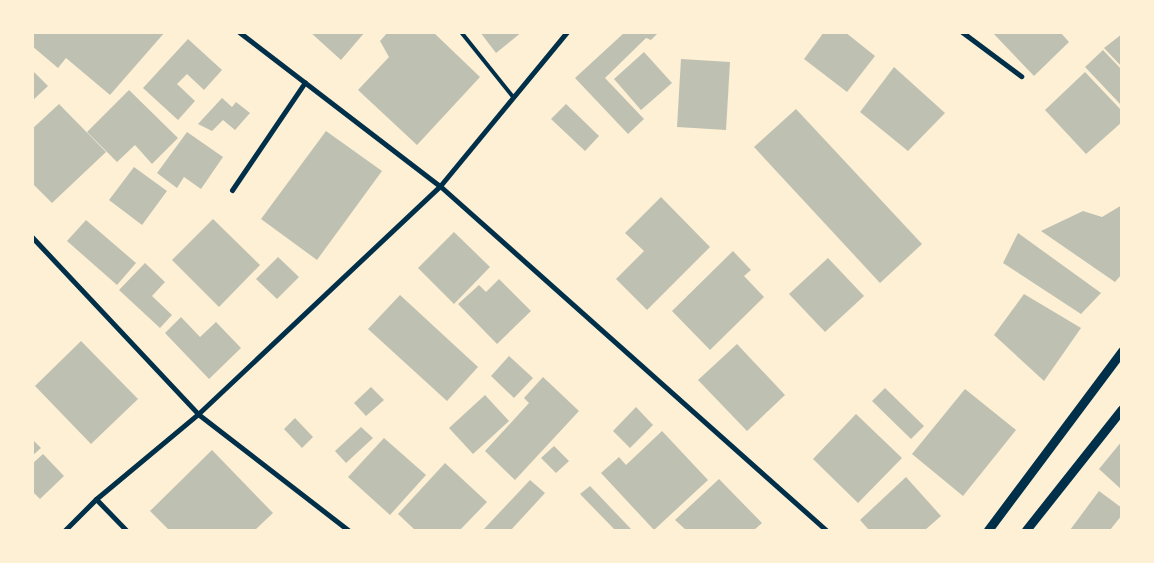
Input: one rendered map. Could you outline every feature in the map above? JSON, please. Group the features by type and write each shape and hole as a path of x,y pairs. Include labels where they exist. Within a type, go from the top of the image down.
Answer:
{"street":[{"path":"239,32 440,186 826,530"},
{"path":"65,530 96,499 198,414 440,186 568,32"},
{"path":"962,32 1021,76"},
{"path":"232,190 305,82"},
{"path":"32,237 198,414 348,530"},
{"path":"988,530 1122,351"},
{"path":"1026,530 1122,409"},
{"path":"96,499 126,530"}],"lane":[{"path":"462,32 513,98"}],"building":[{"path":"32,32 165,32 110,95 66,58 58,68 32,46"},
{"path":"310,32 365,32 341,60"},
{"path":"388,32 433,32 480,77 417,145 358,90 389,57 380,41"},
{"path":"480,32 522,32 496,53"},
{"path":"625,32 659,32 651,40 646,38 605,78 644,119 628,134 575,78"},
{"path":"824,32 845,32 875,56 847,92 804,59"},
{"path":"992,32 1060,32 1069,42 1034,76"},
{"path":"1122,34 1122,67 1104,48"},
{"path":"188,39 222,70 204,90 187,74 177,84 195,101 178,120 143,88"},
{"path":"1103,50 1122,70 1122,106 1085,67"},
{"path":"644,52 672,83 641,110 614,79"},
{"path":"681,59 730,62 726,130 677,127"},
{"path":"894,67 945,113 908,151 860,112"},
{"path":"32,70 48,86 32,101"},
{"path":"1085,72 1122,111 1122,122 1086,154 1045,110"},
{"path":"129,90 178,138 152,164 135,145 117,162 87,132"},
{"path":"222,98 232,107 236,102 250,113 235,130 223,120 212,131 198,124"},
{"path":"59,104 106,152 52,203 32,183 32,129"},
{"path":"566,104 599,136 585,151 551,119"},
{"path":"796,109 922,244 880,283 754,147"},
{"path":"326,131 382,171 317,260 261,219"},
{"path":"187,132 223,157 201,189 184,177 177,188 157,173"},
{"path":"134,167 167,191 142,225 109,200"},
{"path":"661,197 710,247 647,310 616,279 644,251 625,233"},
{"path":"1122,205 1122,274 1115,282 1041,231 1083,211 1102,217"},
{"path":"213,219 260,265 219,307 172,260"},
{"path":"86,220 136,263 117,285 67,241"},
{"path":"454,232 490,267 454,304 418,268"},
{"path":"1018,233 1101,293 1081,314 1003,263"},
{"path":"733,251 751,270 744,276 764,297 710,350 672,311"},
{"path":"278,257 299,277 277,299 256,279"},
{"path":"828,258 864,296 825,332 789,294"},
{"path":"145,263 165,282 152,296 172,315 160,328 119,290"},
{"path":"499,279 531,311 497,344 458,304 479,285 486,292"},
{"path":"1024,294 1081,328 1044,381 994,335"},
{"path":"400,295 478,367 447,401 368,329"},
{"path":"181,317 200,337 216,322 241,348 209,379 165,333"},
{"path":"81,341 138,399 91,444 35,386"},
{"path":"737,344 785,395 747,431 698,380"},
{"path":"509,356 533,378 514,398 491,376"},
{"path":"543,377 579,411 515,480 485,451 529,403 524,398"},
{"path":"371,387 384,400 366,416 354,403"},
{"path":"885,388 924,426 911,439 872,401"},
{"path":"965,389 1016,430 963,496 912,454"},
{"path":"485,395 509,421 473,454 449,428"},
{"path":"636,407 653,425 630,448 613,431"},
{"path":"856,414 902,458 858,503 813,459"},
{"path":"295,418 313,437 302,448 284,429"},
{"path":"361,427 373,438 346,463 335,451"},
{"path":"662,431 708,480 654,530 601,473 619,457 626,465"},
{"path":"384,438 426,475 390,515 348,477"},
{"path":"32,439 41,448 32,456"},
{"path":"1122,441 1122,490 1099,469"},
{"path":"554,446 569,461 556,473 541,458"},
{"path":"212,450 273,513 255,530 169,530 150,511"},
{"path":"43,454 64,476 40,499 32,491 32,464"},
{"path":"445,463 487,502 460,530 415,530 398,514"},
{"path":"906,477 941,516 925,530 869,530 860,520"},
{"path":"719,479 762,523 754,530 686,530 675,520"},
{"path":"530,480 545,493 511,530 483,530"},
{"path":"590,486 632,530 615,530 580,494"},
{"path":"1099,491 1122,508 1122,515 1110,530 1070,530"}]}
